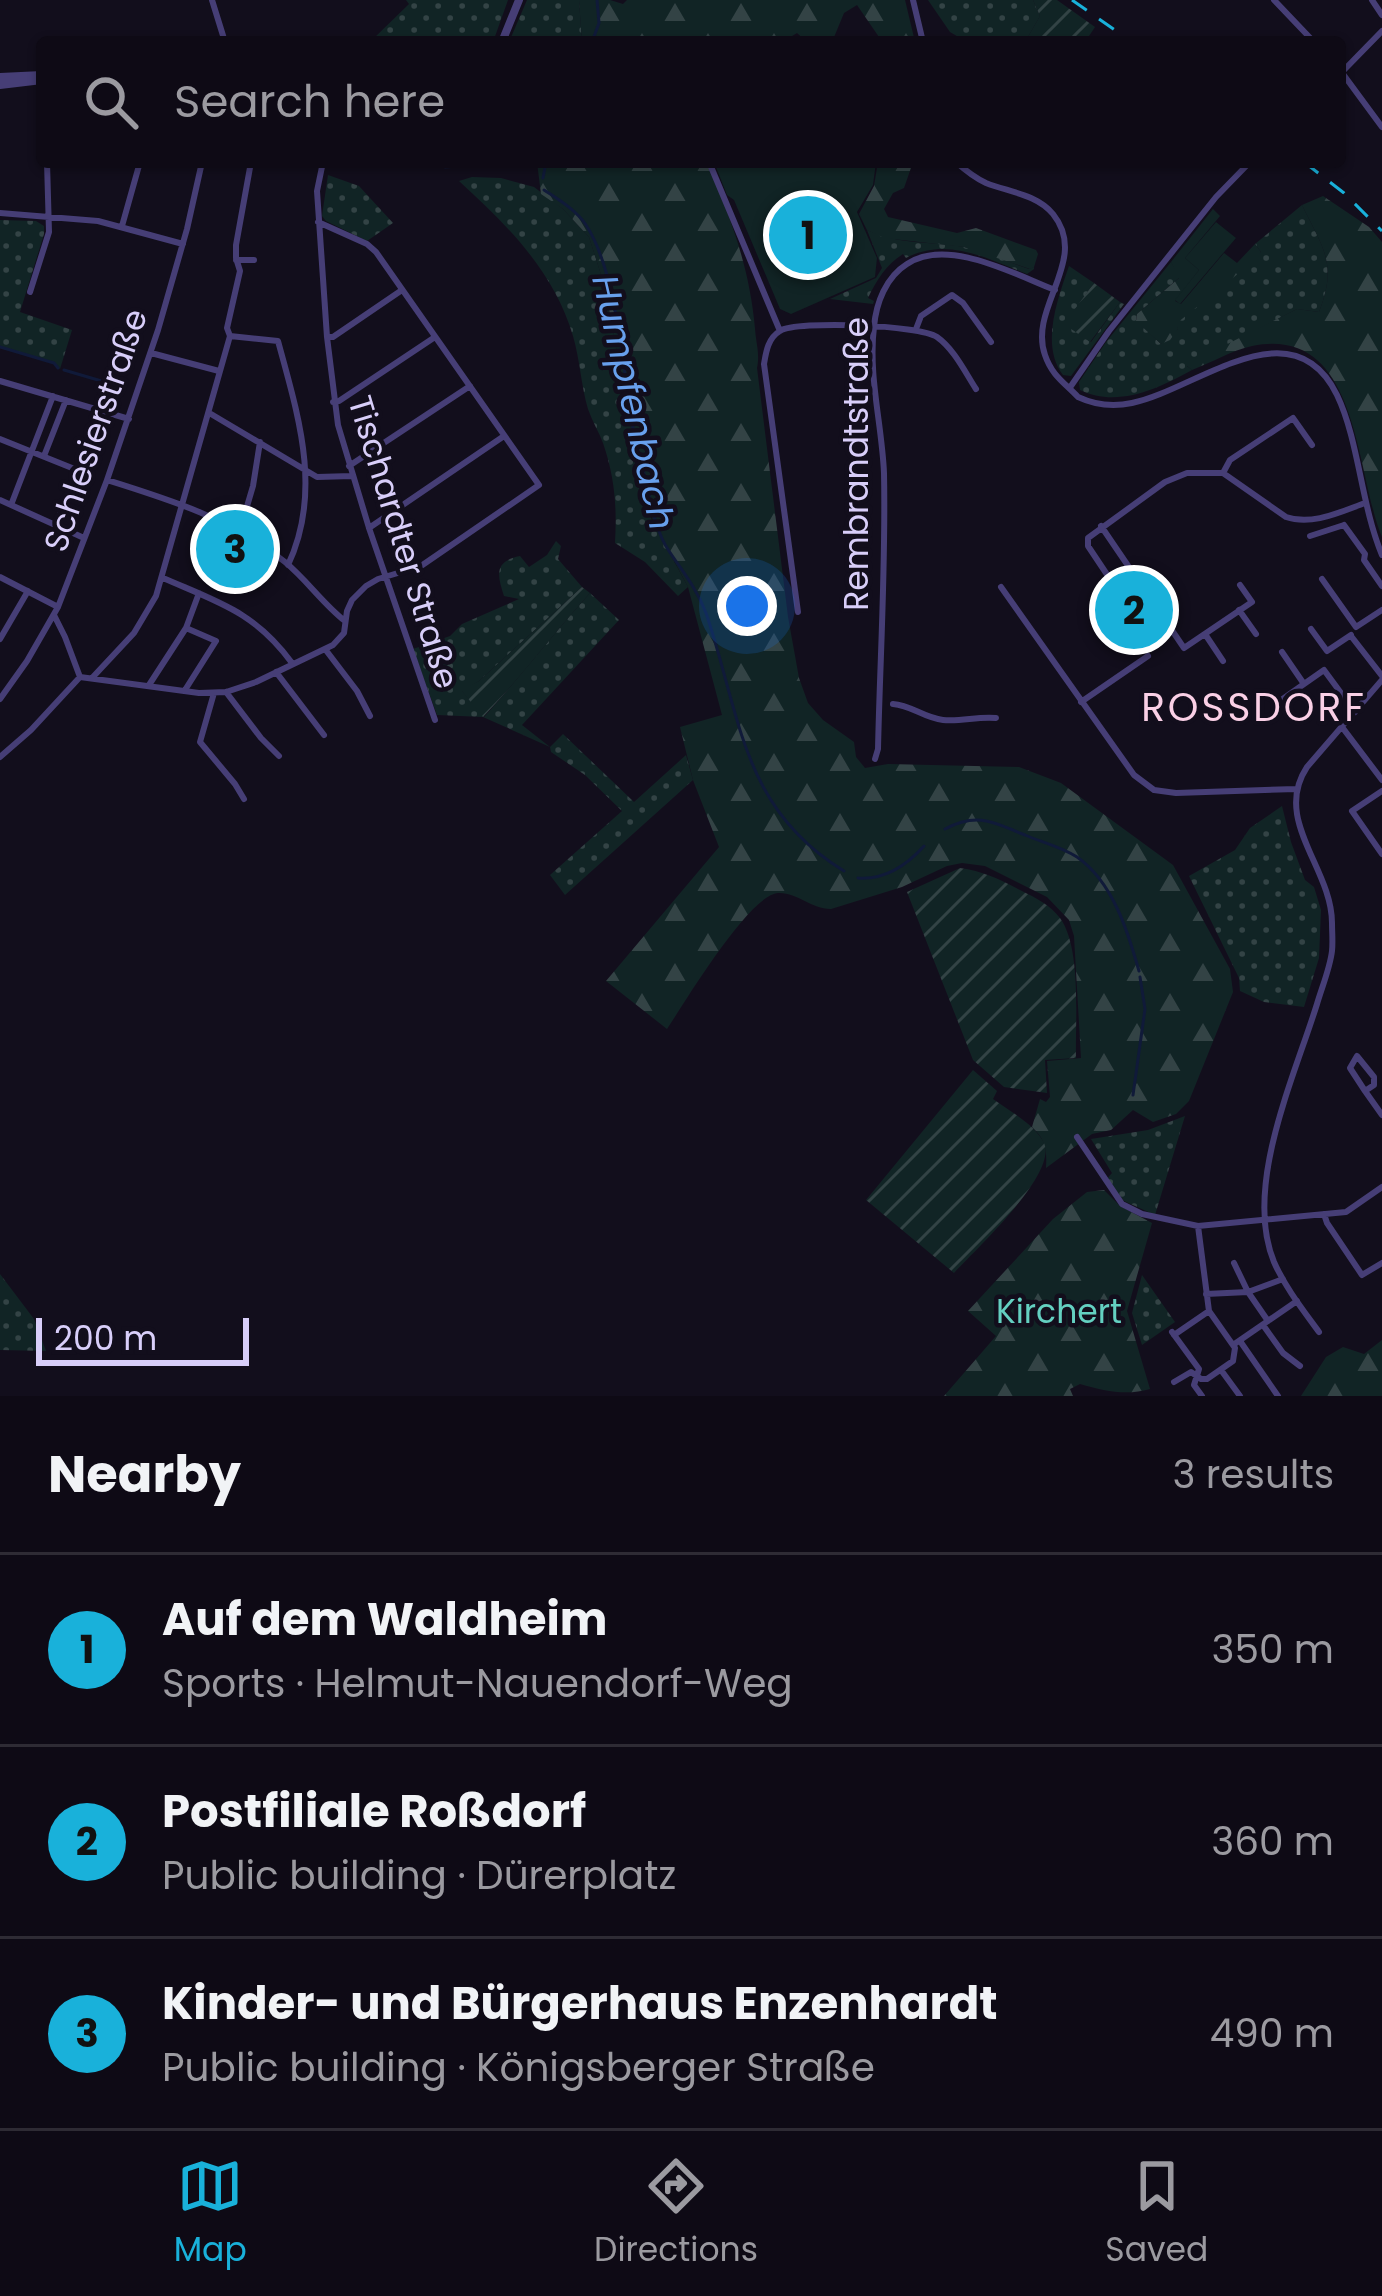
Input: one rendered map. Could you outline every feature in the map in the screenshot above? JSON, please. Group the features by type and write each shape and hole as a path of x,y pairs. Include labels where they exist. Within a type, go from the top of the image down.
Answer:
{"street":[{"path":"212,0 223,36"},
{"path":"504,36 518,0"},
{"path":"913,0 922,36"},
{"path":"1274,0 1308,36"},
{"path":"1372,0 1382,15"},
{"path":"1346,67 1382,31"},
{"path":"0,81 36,78"},
{"path":"1346,79 1382,127"},
{"path":"30,292 49,232 47,168"},
{"path":"122,226 138,168"},
{"name":"Schlesierstraße","path":"0,699 56,611 107,480 151,352 201,168"},
{"path":"92,678 146,616 163,578 230,336 227,328 240,271 236,245 250,168"},
{"name":"Tischardter Straße","path":"322,168 318,222 333,402 352,476 435,720"},
{"path":"711,168 779,331"},
{"path":"964,168 984,182 1042,204 1060,226 1066,246 1043,334 1044,353 1056,378 1082,399 1126,405 1247,357 1282,352 1322,373 1337,395 1382,555"},
{"path":"1071,386 1109,331 1244,168"},
{"path":"0,213 122,226 182,244"},
{"path":"80,677 214,693 256,682 342,638 347,610 359,592 378,579 421,566 538,485 376,251 318,222"},
{"name":"Rembrandtstraße","path":"875,759 884,472 873,328 879,302 890,280 908,263 932,254 958,254 1055,290"},
{"path":"236,260 254,260"},
{"path":"327,337 402,290"},
{"path":"916,329 921,316 952,295 991,342"},
{"path":"798,612 764,364 770,340 779,331 803,325 916,329 938,338 976,389"},
{"path":"230,336 278,341 295,403 307,496 302,529 288,565"},
{"path":"333,402 435,338"},
{"path":"151,352 220,371"},
{"path":"0,381 129,419"},
{"path":"349,466 470,386"},
{"path":"11,505 53,396"},
{"path":"44,457 66,400"},
{"path":"209,413 317,477 352,476"},
{"path":"1223,473 1230,460 1293,418 1312,445"},
{"path":"43,424 55,429"},
{"path":"369,528 504,436"},
{"path":"0,439 76,470 56,525"},
{"path":"240,530 260,442"},
{"path":"1139,584 1120,592 1096,558 1088,542 1090,535 1176,477 1223,473 1297,521 1365,503"},
{"path":"107,480 182,503 240,530 288,565 345,621"},
{"path":"0,500 84,538"},
{"path":"1310,536 1344,525 1350,520 1349,508"},
{"path":"1344,525 1382,586"},
{"path":"1101,526 1184,647 1252,602 1240,585"},
{"path":"0,577 56,611 80,677"},
{"path":"163,578 250,618 292,663"},
{"path":"1322,580 1355,627 1382,610"},
{"path":"1001,587 1134,775 1154,790 1296,788"},
{"path":"0,639 28,591"},
{"path":"149,685 186,628 199,593"},
{"path":"1239,610 1256,634"},
{"path":"184,691 216,640 186,628"},
{"path":"1311,629 1327,651 1350,634 1382,678 1307,767 1296,788 1296,814 1329,892 1333,951 1267,1166 1263,1197 1273,1259 1319,1332"},
{"path":"1204,634 1223,661"},
{"path":"325,649 370,716"},
{"path":"1282,652 1304,684"},
{"path":"1081,702 1148,656"},
{"path":"1277,703 1324,670 1355,712"},
{"path":"276,671 324,735"},
{"path":"0,757 80,677"},
{"path":"226,692 279,756"},
{"path":"214,693 200,742 244,799"},
{"path":"892,704 934,719 996,718"},
{"path":"1342,727 1382,780"},
{"path":"1382,790 1352,811 1382,854"},
{"path":"1365,1091 1378,1076 1357,1056 1350,1068 1365,1091 1382,1115"},
{"path":"1077,1137 1122,1204 1142,1214 1198,1226 1346,1212 1382,1187"},
{"path":"1324,1214 1362,1275 1382,1263"},
{"path":"1198,1226 1209,1311 1278,1396"},
{"path":"1234,1263 1283,1353 1300,1366"},
{"path":"1207,1294 1248,1292 1283,1279"},
{"path":"1174,1382 1191,1372 1207,1379 1221,1370 1234,1358 1236,1343 1298,1300"},
{"path":"1202,1396 1194,1384 1198,1368 1173,1333 1209,1311"},
{"path":"1221,1370 1240,1396"}],"green space":[{"path":"406,0 508,0 495,36 376,36 409,4"},
{"path":"527,0 579,0 582,36 512,36"},
{"path":"579,0 623,4 627,0 905,0 914,36 878,36 857,5 844,13 834,36 582,36"},
{"path":"928,0 1033,0 1040,16 1028,36 957,36"},
{"path":"1033,0 1057,0 1095,27 1089,36 1028,36 1040,16"},
{"path":"538,168 708,168 749,286 788,617 808,703 854,742 856,757 865,768 888,764 1019,767 1061,783 1173,865 1230,969 1233,992 1189,1101 1176,1114 1153,1122 1133,1110 1111,1130 1092,1134 1046,1168 1045,1146 1032,1127 1040,1099 1046,1102 1050,1097 1047,1061 1081,1058 1074,936 1069,920 1047,897 985,866 947,866 902,887 831,909 785,893 766,898 718,952 667,1029 606,981 719,847 693,780 680,727 722,715 688,587 653,521 605,287 589,237 541,194"},
{"path":"716,168 875,168 873,185 857,212 877,258 875,277 791,314 780,309 734,200 727,195"},
{"path":"877,168 911,168 904,188 893,193 884,209 888,217 957,233 976,228 1036,250 1034,267 964,247 884,238 867,230 859,214 874,186"},
{"path":"328,175 359,186 393,223 367,241 326,221 322,216"},
{"path":"501,178 534,187 589,237 605,287 652,521 688,587 678,596 645,562 615,543 610,468 588,409 565,312 527,251 459,181"},
{"path":"1323,196 1369,227 1382,242 1382,537 1347,409 1333,380 1314,358 1287,345 1252,346 1192,370 1186,365 1297,309 1319,312 1328,268 1302,205"},
{"path":"1302,205 1328,268 1319,312 1297,309 1151,389 1123,397 1080,390 1079,382 1106,342 1171,262 1180,277 1136,320 1161,344 1178,329 1176,323 1261,252 1255,244"},
{"path":"1213,209 1220,216 1185,258 1199,270 1175,301 1181,304 1224,253 1237,263 1255,244 1261,252 1177,323 1170,340 1161,344 1136,321 1137,314 1179,278 1171,262"},
{"path":"0,220 36,221 44,226 20,312 72,330 60,369 54,363 0,348"},
{"path":"1216,222 1236,238 1180,304 1175,300 1199,270 1185,258"},
{"path":"867,230 903,240 964,247 1034,269 1027,274 952,249 906,258 903,254 875,285 868,298 873,304 830,299 876,278 882,268"},
{"path":"1069,266 1094,283 1065,324 1091,342 1120,302 1124,304 1071,376 1063,375 1056,363 1052,336"},
{"path":"1094,283 1120,302 1090,342 1064,324"},
{"path":"556,541 561,546 558,559 582,587 462,691 484,717 590,593 619,620 522,725 550,747 483,717 437,715 413,649 450,636 462,624 519,599 504,596 499,575 502,565 520,556 529,567 547,555"},
{"path":"582,587 590,593 483,717 461,690 479,681"},
{"path":"563,734 634,802 686,755 693,780 565,895 550,875 622,811 550,747"},
{"path":"1282,806 1305,880 1314,887 1321,910 1319,958 1304,1007 1264,1002 1240,991 1239,978 1189,876 1235,850 1250,828"},
{"path":"960,868 992,876 1038,899 1056,913 1067,931 1076,986 1076,1058 1045,1060 1047,1093 1004,1087 973,1060 907,892"},
{"path":"973,1070 997,1091 993,1099 1040,1136 1045,1157 1027,1192 954,1273 866,1200"},
{"path":"1185,1116 1155,1215 1124,1201 1106,1180 1112,1173 1091,1139 1148,1130"},
{"name":"Kirchert","path":"1104,1190 1120,1206 1152,1223 1127,1311 1150,1389 1115,1392 1080,1384 1070,1389 1073,1396 944,1396 996,1336 968,1311 1053,1219 1087,1192"},
{"path":"0,1274 34,1319 46,1351 0,1350"},
{"path":"1142,1275 1175,1322 1142,1345 1132,1313"},
{"path":"1382,1340 1382,1396 1301,1396 1326,1357 1343,1347 1364,1354"}],"waterway":[{"name":"Humpfenbach","path":"594,36 599,23 597,0"},
{"name":"Humpfenbach","path":"543,178 545,168"},
{"name":"Humpfenbach","path":"544,190 582,220 596,243 616,315 633,428 654,518 706,613 738,723 764,789 810,846 844,871"},
{"path":"0,347 58,368"},
{"path":"64,370 115,385"},
{"name":"Humpfenbach","path":"945,829 966,821 985,821 1077,857 1110,894 1139,971"},
{"name":"Humpfenbach","path":"858,878 895,870 924,846"},
{"name":"Humpfenbach","path":"1133,1095 1145,1009 1140,977"}],"railway":[{"path":"1072,0 1123,36"},
{"path":"1312,168 1382,231"}],"place":[{"name":"Auf dem Waldheim","path":"808,235"},
{"name":"Kinder- und Bürgerhaus Enzenhardt","path":"235,549"},
{"name":"Postfiliale Roßdorf","path":"1134,610"}],"district":[{"name":"ROSSDORF","path":"1254,707"}]}
